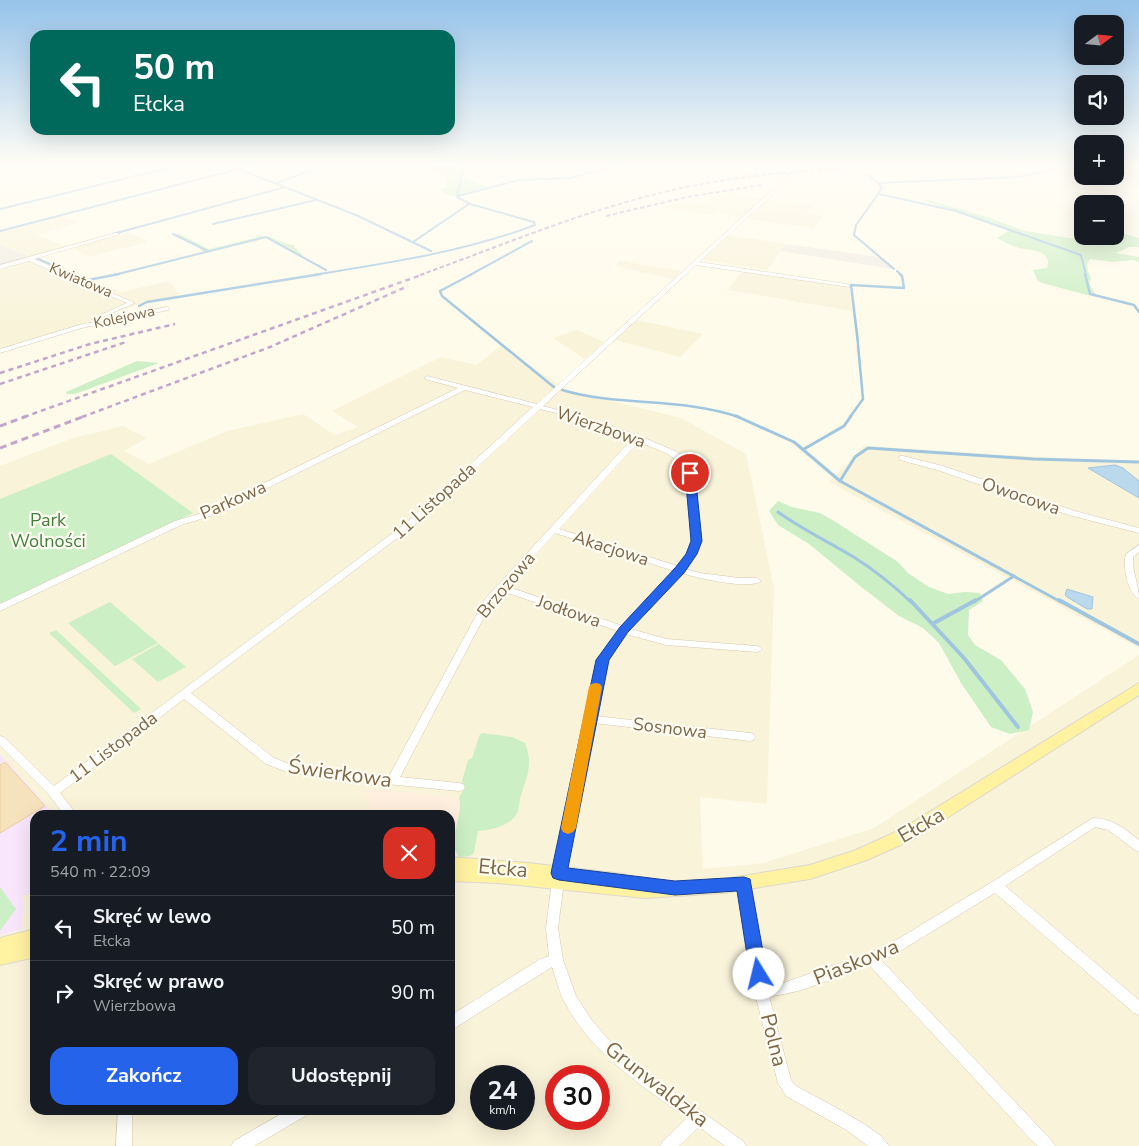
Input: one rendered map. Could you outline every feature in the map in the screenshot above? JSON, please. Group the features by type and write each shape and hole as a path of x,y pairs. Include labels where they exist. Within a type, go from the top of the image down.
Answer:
{"main road":[{"name":"Ełcka","path":"455,865 638,890 744,884 782,878 834,865 874,850 908,834 1139,688"},
{"name":"Ełcka","path":"455,874 558,878"},
{"path":"0,946 30,938"},
{"path":"0,957 30,950"}],"street":[{"name":"11 Listopada","path":"53,792 409,525 744,217"},
{"path":"0,267 118,234"},
{"name":"Kwiatowa","path":"29,259 132,303"},
{"path":"695,263 847,286"},
{"name":"Kolejowa","path":"81,326 132,303"},
{"name":"Kolejowa","path":"0,351 81,326 167,308"},
{"name":"Wierzbowa","path":"426,378 590,420 674,454 688,469 696,541 691,554 680,571 610,646 600,667 558,878"},
{"name":"Parkowa","path":"0,608 178,524 208,514 464,388"},
{"name":"Brzozowa","path":"392,781 481,611 500,587 637,438"},
{"name":"Owocowa","path":"903,458 940,468 1072,513 1139,530"},
{"name":"Akacjowa","path":"554,530 680,571 722,580 757,581"},
{"path":"1139,548 1128,556 1128,563 1131,581 1139,596"},
{"name":"Jodłowa","path":"500,587 624,630 666,642 757,649"},
{"name":"Świerkowa","path":"184,693 270,762 281,766 325,774 459,788"},
{"name":"Sosnowa","path":"590,718 750,737"},
{"path":"0,740 53,792 67,810"},
{"name":"Piaskowa","path":"762,990 783,989 872,959 901,944 996,886 1093,823 1102,822 1139,847"},
{"name":"Grunwaldzka","path":"558,878 552,928 556,960 570,999 586,1024 602,1043 632,1070 738,1146"},
{"name":"Polna","path":"744,884 762,990 785,1083 791,1090 853,1126 881,1146"},
{"path":"996,886 1139,1009"},
{"path":"872,959 1047,1146"},
{"path":"455,1021 545,964 556,960"},
{"path":"124,1146 125,1115"},
{"path":"239,1146 293,1115"},
{"path":"668,1146 699,1117"}],"shaded area":[{"path":"52,217 67,217 77,223 37,235 68,247 33,257 121,292 170,281 180,297 139,304 0,352 0,264 27,256 0,245 0,230"},
{"path":"741,217 823,217 813,228"},
{"path":"129,232 148,242 88,257 73,247"},
{"path":"729,235 786,244 767,270 703,260"},
{"path":"786,244 879,257 893,269 780,251"},
{"path":"0,245 28,256 0,264"},
{"path":"621,260 682,271 673,279 615,266"},
{"path":"742,271 849,287 852,311 728,290"},
{"path":"637,320 703,334 680,357 615,340"},
{"path":"577,330 604,342 585,359 553,338"},
{"path":"501,346 567,390 681,418 746,454 774,588 767,804 700,797 703,869 763,863 874,828 1139,655 1139,1146 0,1146 0,466 73,438 123,426 147,438 124,451 149,464 227,431 303,414 335,435 358,427 332,411 441,357 476,365"},
{"path":"864,446 1139,463 1139,648 829,482"},
{"path":"0,754 50,810 30,810 30,892 22,897 24,903 21,930 0,935"},
{"path":"365,788 464,799 462,854 455,854 455,810 368,810"}],"green space":[{"path":"976,217 988,217 1025,231 1074,239 1074,245 1124,245 1124,234 1126,234 1139,238 1139,247 1129,247 1116,253 1139,257 1139,262 1133,260 1113,262 1090,259 1087,266 1091,278 1089,283 1095,294 1087,295 1037,280 1033,270 1047,268 1047,258 1040,252 1016,247 997,238 1008,231 997,224"},
{"path":"170,233 181,235 209,249 255,238 257,235 270,237 295,245 294,247 303,255 300,257 266,238 201,254 202,251 199,248"},
{"path":"137,361 159,363 75,394 67,394 66,392"},
{"name":"Park Wolności","path":"111,454 193,513 0,604 0,499"},
{"path":"778,501 792,507 820,513 898,562 908,573 929,587 948,594 980,593 983,601 969,610 968,635 975,645 1001,660 1025,689 1033,712 1029,730 1010,734 991,727 961,683 939,643 923,628 899,616 809,544 778,525 769,511"},
{"path":"110,602 158,643 115,666 68,623"},
{"path":"56,630 141,709 134,713 49,633"},
{"path":"159,644 186,667 158,682 132,659"},
{"path":"480,734 512,737 525,743 529,758 528,771 518,809 513,819 494,829 478,831 474,853 470,856 459,857 455,851 455,836 460,805 459,797 465,788 462,781 468,760 472,758"},
{"path":"0,887 16,909 0,931"}],"water":[{"path":"1115,465 1123,468 1139,481 1139,498 1088,468"},
{"path":"1067,589 1093,597 1092,609 1087,609 1067,597 1065,595"}],"building":[{"path":"5,762 45,806 38,810 30,810 30,815 0,833 0,765"}],"waterway":[{"path":"0,231 52,217"},
{"path":"113,234 173,217"},
{"path":"213,224 241,217"},
{"path":"361,217 431,251"},
{"path":"413,242 449,217"},
{"path":"313,275 453,250 535,225 534,222 518,217"},
{"path":"861,217 856,225 854,235 894,269"},
{"path":"974,217 1081,255 1086,275"},
{"path":"173,234 208,251"},
{"path":"115,275 266,237 326,270"},
{"path":"470,275 532,241"},
{"path":"0,265 27,258"},
{"path":"36,258 76,275"},
{"path":"858,343 851,285 904,288 902,276 897,271"},
{"path":"73,274 88,280 115,275"},
{"path":"115,275 119,274"},
{"path":"139,306 147,302 321,274"},
{"path":"472,274 440,291 442,296 555,388"},
{"path":"1085,274 1090,294 1134,305 1139,312"},
{"path":"850,417 863,399 858,345"},
{"path":"562,390 606,399 695,407 737,416"},
{"path":"737,416 794,442 840,481"},
{"path":"804,449 844,426 851,416"},
{"path":"840,481 855,457 868,448 1033,459 1139,462"},
{"path":"840,481 1014,576"},
{"path":"778,512 860,561 883,577 911,602"},
{"path":"974,602 1014,576"},
{"path":"1014,576 1061,602"},
{"path":"910,600 964,658 1018,727"},
{"path":"934,623 976,600"},
{"path":"1059,600 1139,644"}],"railway":[{"path":"420,275 578,217"},
{"path":"24,417 424,274"},
{"path":"82,417 270,347 408,286"},
{"path":"0,373 90,344 175,324"},
{"path":"0,384 126,342"},
{"path":"0,426 27,416"},
{"path":"0,448 85,416"}],"slow traffic":[{"path":"568,828 596,687"}],"route":[{"path":"690,473 696,541 691,554 680,571 610,646 600,667 559,873 675,888 744,884 759,974"}]}
